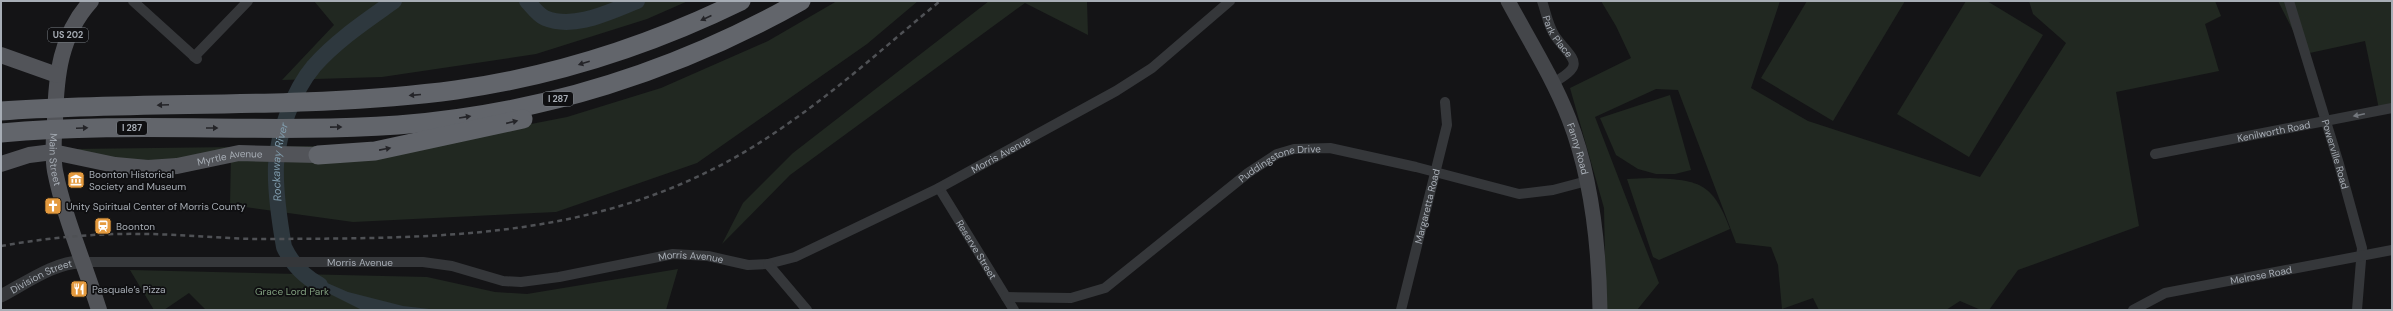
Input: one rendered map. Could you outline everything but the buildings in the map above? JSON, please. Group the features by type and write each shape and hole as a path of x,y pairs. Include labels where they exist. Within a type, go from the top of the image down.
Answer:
{"highway":[{"name":"I 287","path":"1,111 87,107 311,101 426,94 552,72 661,37 741,1"},
{"name":"I 287","path":"1,133 88,128 365,127 430,122 494,112 559,99 622,81 684,58 743,32 801,1"},
{"path":"313,154 357,153 393,147 524,119 593,101 662,77 722,51 759,31 805,1"},
{"path":"1,105 87,107"}],"main road":[{"name":"US 202","path":"57,75 63,50 72,25 91,1"},
{"name":"Fanny Road","path":"1508,1 1553,83 1569,120 1587,181 1598,266 1599,303"},
{"path":"1,55 57,75"},
{"name":"Main Street","path":"57,75 54,148 57,180 99,310"},
{"name":"Myrtle Avenue","path":"1,164 54,148 115,165 148,168 177,166 224,156 255,153 313,154"}],"street":[{"path":"133,1 196,58 248,1"},
{"name":"Morris Avenue","path":"82,258 256,263 423,262 452,266 503,281 521,282 559,277 673,254 708,256 748,265 768,264 795,257 939,188 1138,77 1185,41 1230,1"},
{"name":"Park Place","path":"1542,1 1551,28 1570,52 1575,62 1574,68 1568,74 1553,83"},
{"name":"Powerville Road","path":"2289,1 2358,232 2362,256 2357,310"},
{"name":"Margaretta Road","path":"1401,310 1447,124 1445,102"},
{"name":"Kenilworth Road","path":"2155,154 2392,108"},
{"name":"Puddingstone Drive","path":"1006,297 1070,298 1105,288 1248,173 1277,154 1294,149 1330,148 1435,172 1519,194 1553,190 1587,181"},
{"name":"Reserve Street","path":"939,188 1014,310"},
{"name":"Melrose Road","path":"2134,310 2165,294 2392,250"},
{"name":"Division Street","path":"1,296 62,265 82,258"},
{"path":"768,264 807,310"},
{"path":"1592,310 1599,303"}],"green space":[{"path":"314,1 688,1 647,19 536,54 382,77 282,80 334,25"},
{"path":"837,1 918,1 867,44 697,163 556,212 353,222 230,205 231,154 144,167 73,149 388,145 460,138 567,117 661,88 768,41"},
{"path":"989,1 1087,1 1088,35 1025,3 790,175 722,244 743,203 793,153"},
{"path":"1601,1 1780,1 1751,88 1808,121 1980,177 2066,43 2033,14 2029,1 2215,1 2221,16 2205,24 2219,71 2116,92 2139,226 2018,270 1989,310 1981,310 1960,301 1946,310 1819,310 1813,298 1782,309 1778,265 1771,247 1736,243 1678,90 1656,89 1595,117 1659,283 1637,310 1606,310 1604,208 1570,88 1631,58 1616,26"},
{"path":"1807,1 1905,1 1833,121 1761,78"},
{"path":"1966,1 1987,1 2043,35 1969,157 1897,114"},
{"path":"2278,1 2392,1 2392,106 2379,109 2365,41 2305,54"},
{"path":"1670,95 1691,170 1675,174 1656,174 1638,169 1616,155 1600,118"},
{"path":"1650,178 1680,180 1692,182 1701,186 1717,201 1730,229 1659,260 1653,257 1627,179"},
{"name":"Grace Lord Park","path":"678,269 666,310 206,310 189,293 164,310 154,310 130,270 427,277 495,292 527,294"}],"shaded area":[{"path":"294,273 314,273 325,282 348,292 403,306 438,310 362,310 316,287"}],"waterway":[{"name":"Rockaway River","path":"320,285 308,278 299,269 284,247 276,184 277,153 283,126 299,88 314,66 342,39 394,1"},
{"name":"Rockaway River","path":"527,1 542,17 556,21 568,22 591,18 637,1"}],"railway":[{"path":"1,246 107,234 157,234 263,239 402,237 469,233 535,225 599,212 662,192 725,163 806,111 845,81 940,1"}],"place":[{"name":"Boonton Historical Society and Museum","path":"76,180"},
{"name":"Unity Spiritual Center of Morris County","path":"53,206"},
{"name":"Boonton","path":"103,226"},
{"name":"Pasquale’s Pizza","path":"79,289"}]}
